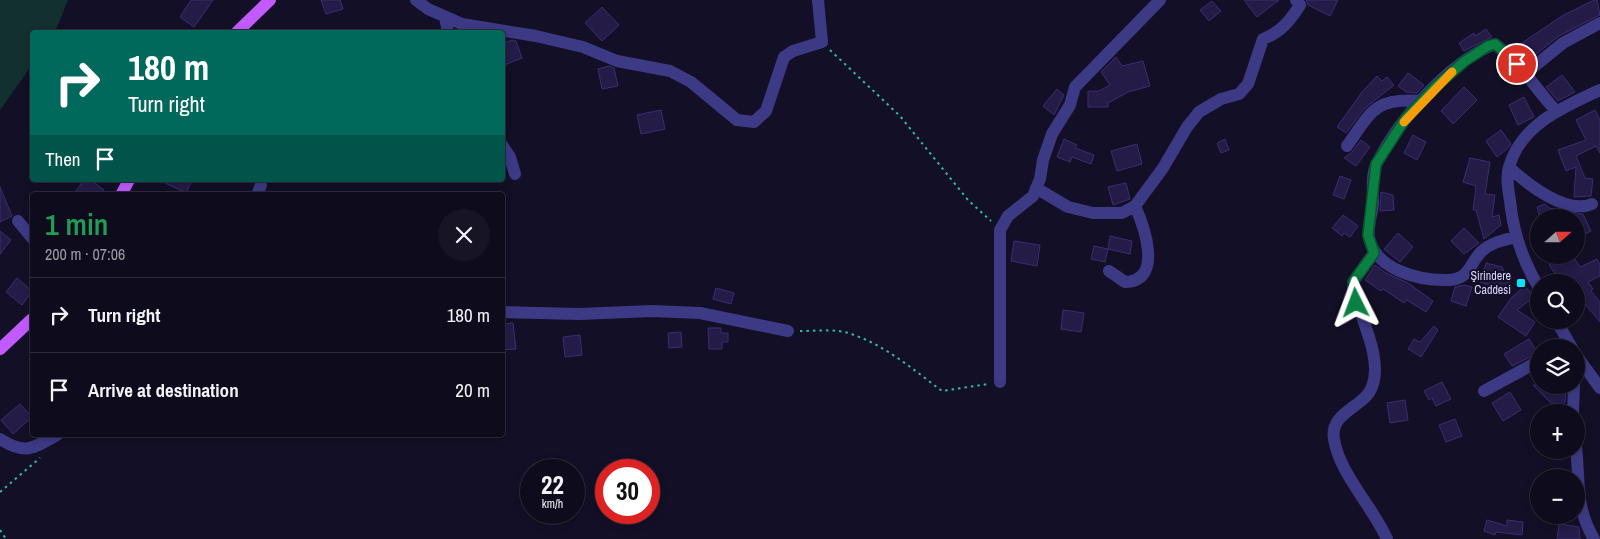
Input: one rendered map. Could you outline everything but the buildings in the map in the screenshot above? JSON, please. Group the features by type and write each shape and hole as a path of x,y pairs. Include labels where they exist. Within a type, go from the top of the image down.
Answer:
{"main road":[{"path":"239,30 270,0"},
{"path":"0,350 30,321"}],"street":[{"path":"416,0 428,9 462,24 499,30"},
{"path":"505,31 583,47 617,62 670,71 691,82 737,120 754,122 766,111 784,57 793,51 822,42 818,0"},
{"path":"1000,382 1000,230 1008,216 1033,196 1049,143 1070,105 1075,88 1160,0"},
{"path":"1036,188 1068,207 1094,213 1122,213 1135,206 1163,168 1187,127 1199,112 1222,99 1239,94 1248,84 1263,39 1276,34 1290,21 1300,5 1296,0"},
{"path":"445,17 448,30"},
{"path":"1526,73 1563,43 1600,23"},
{"path":"1515,237 1488,246 1473,262 1469,272 1458,279 1422,278 1395,270 1374,253 1368,235 1376,164 1406,118 1422,101 1465,61 1495,44 1526,73 1556,110"},
{"path":"1532,274 1515,237 1508,183 1509,168 1529,133 1556,110 1600,90"},
{"path":"1347,146 1380,104 1403,99 1422,101"},
{"path":"505,150 510,157 515,174"},
{"path":"1509,168 1521,179 1557,201 1579,206 1592,204"},
{"path":"1109,270 1125,282 1138,279 1145,271 1148,248 1135,206"},
{"path":"18,221 30,236"},
{"path":"1374,253 1353,282 1353,291 1376,364 1372,386 1368,394 1343,413 1335,426 1333,437 1344,465 1379,521 1387,539"},
{"path":"505,312 579,314 700,313 788,331"},
{"path":"1484,391 1530,366"},
{"path":"1585,376 1600,388"},
{"path":"0,439 16,449 24,450 53,437"},
{"path":"1577,459 1582,515 1594,539"}],"path":[{"path":"822,42 900,116 968,200 1000,230"},
{"path":"788,331 834,331 854,334 896,357 942,391 1000,382"},
{"path":"0,492 46,453"},
{"path":"0,530 6,539"}],"green space":[{"path":"0,0 68,0 56,30 30,30 30,68 0,110"}],"slow traffic":[{"path":"1404,122 1435,87 1452,72"}],"place":[{"name":"Şirindere Caddesi","path":"1521,283"}],"route":[{"path":"1356,303 1353,282 1374,253 1368,235 1372,208 1373,175 1376,164 1406,118 1450,73 1488,46 1495,44 1517,64"}]}
